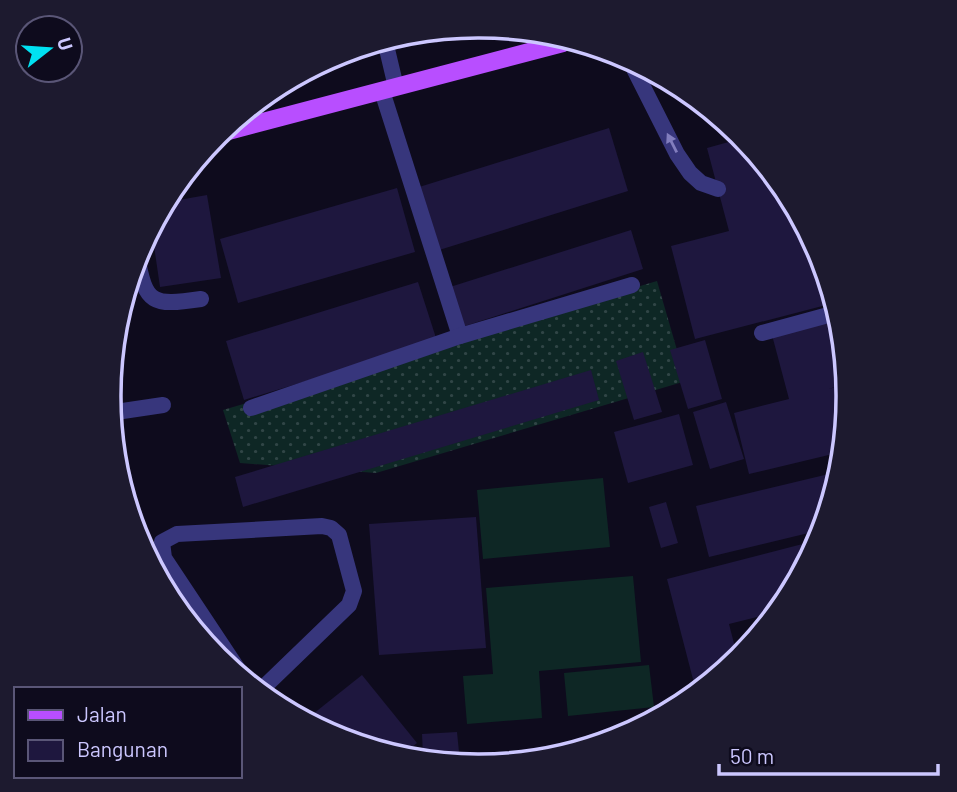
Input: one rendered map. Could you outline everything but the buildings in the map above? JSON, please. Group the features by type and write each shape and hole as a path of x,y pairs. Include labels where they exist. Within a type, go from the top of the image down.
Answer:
{"main road":[{"path":"243,127 552,46"}],"lane":[{"path":"386,51 389,89 460,336"},
{"path":"637,75 677,154 690,173 701,183 718,189"},
{"path":"141,279 146,292 153,299 167,303 201,299"},
{"path":"251,408 460,336 632,285"},
{"path":"762,333 827,315"},
{"path":"122,411 163,405"},
{"path":"221,643 164,558 162,542 177,534 322,526 331,528 339,535 354,591 349,605 267,684"}],"green space":[{"path":"657,281 686,381 376,473 240,463 223,410"},
{"path":"603,478 610,547 483,559 477,490"},
{"path":"633,576 641,662 539,671 542,718 467,724 463,676 493,674 486,588"},
{"path":"649,665 654,707 568,716 564,673"}]}
